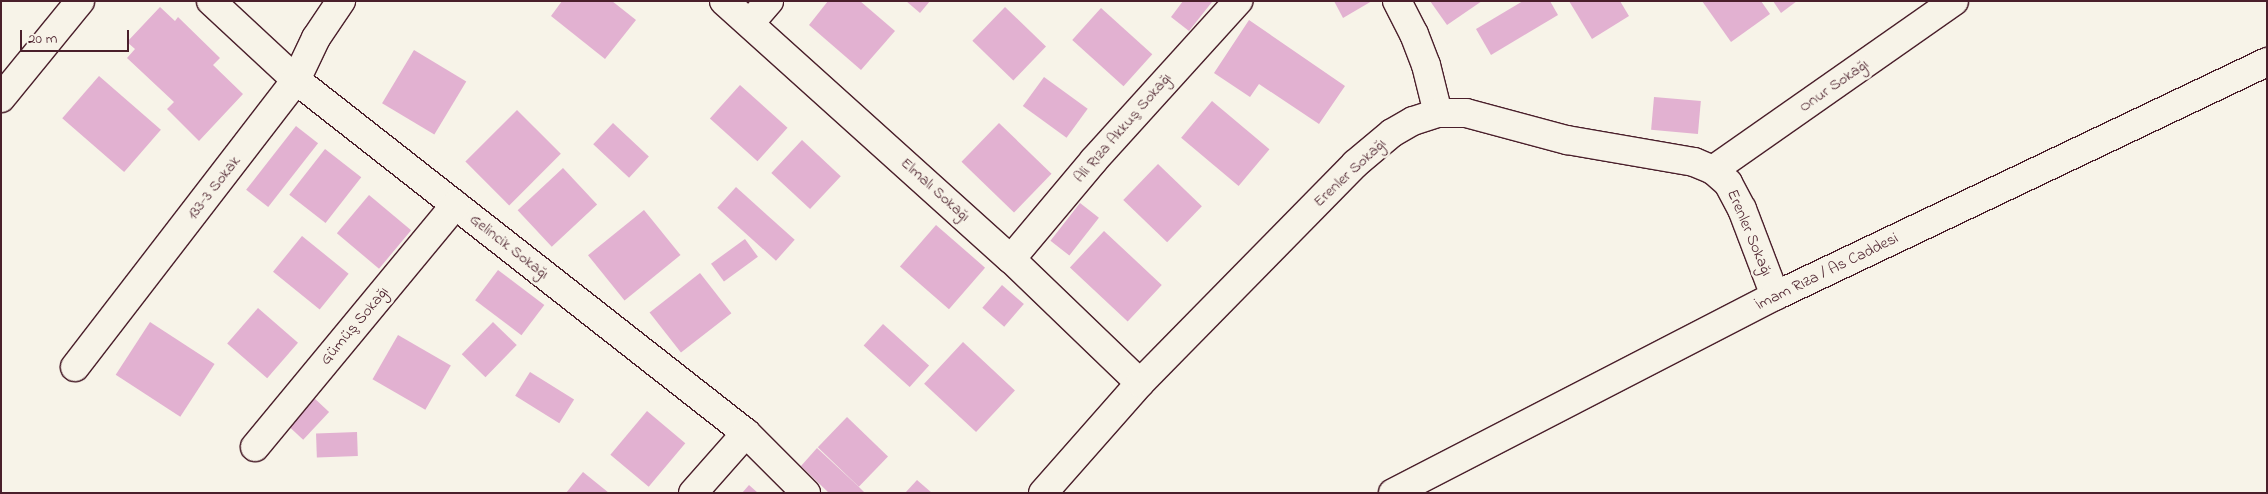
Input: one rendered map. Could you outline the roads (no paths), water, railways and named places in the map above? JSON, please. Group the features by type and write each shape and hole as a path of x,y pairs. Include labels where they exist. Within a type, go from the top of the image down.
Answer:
{"street":[{"path":"1,98 80,1"},
{"name":"Gelincik Sokağı","path":"212,1 296,80 746,433 806,493"},
{"name":"133-3 Sokak","path":"76,368 296,80 316,38 342,1"},
{"name":"Elmalı Sokağı","path":"724,1 1011,259 1140,383"},
{"path":"750,23 769,1"},
{"name":"Ali Rıza Akkuş Sokağı","path":"1011,259 1094,160 1238,1"},
{"path":"1397,1 1414,34 1426,65 1438,113"},
{"name":"Onur Sokağı","path":"1713,170 1954,1"},
{"name":"İmam Rıza / As Caddesi","path":"1393,493 1775,296 2267,62"},
{"name":"Erenler Sokağı","path":"1043,493 1140,383 1355,164 1392,133 1413,121 1438,113 1466,113 1567,140 1694,162 1713,170 1728,183 1742,209 1775,296"},
{"name":"Gümüş Sokağı","path":"254,447 455,205"},
{"path":"693,493 746,433"}]}
